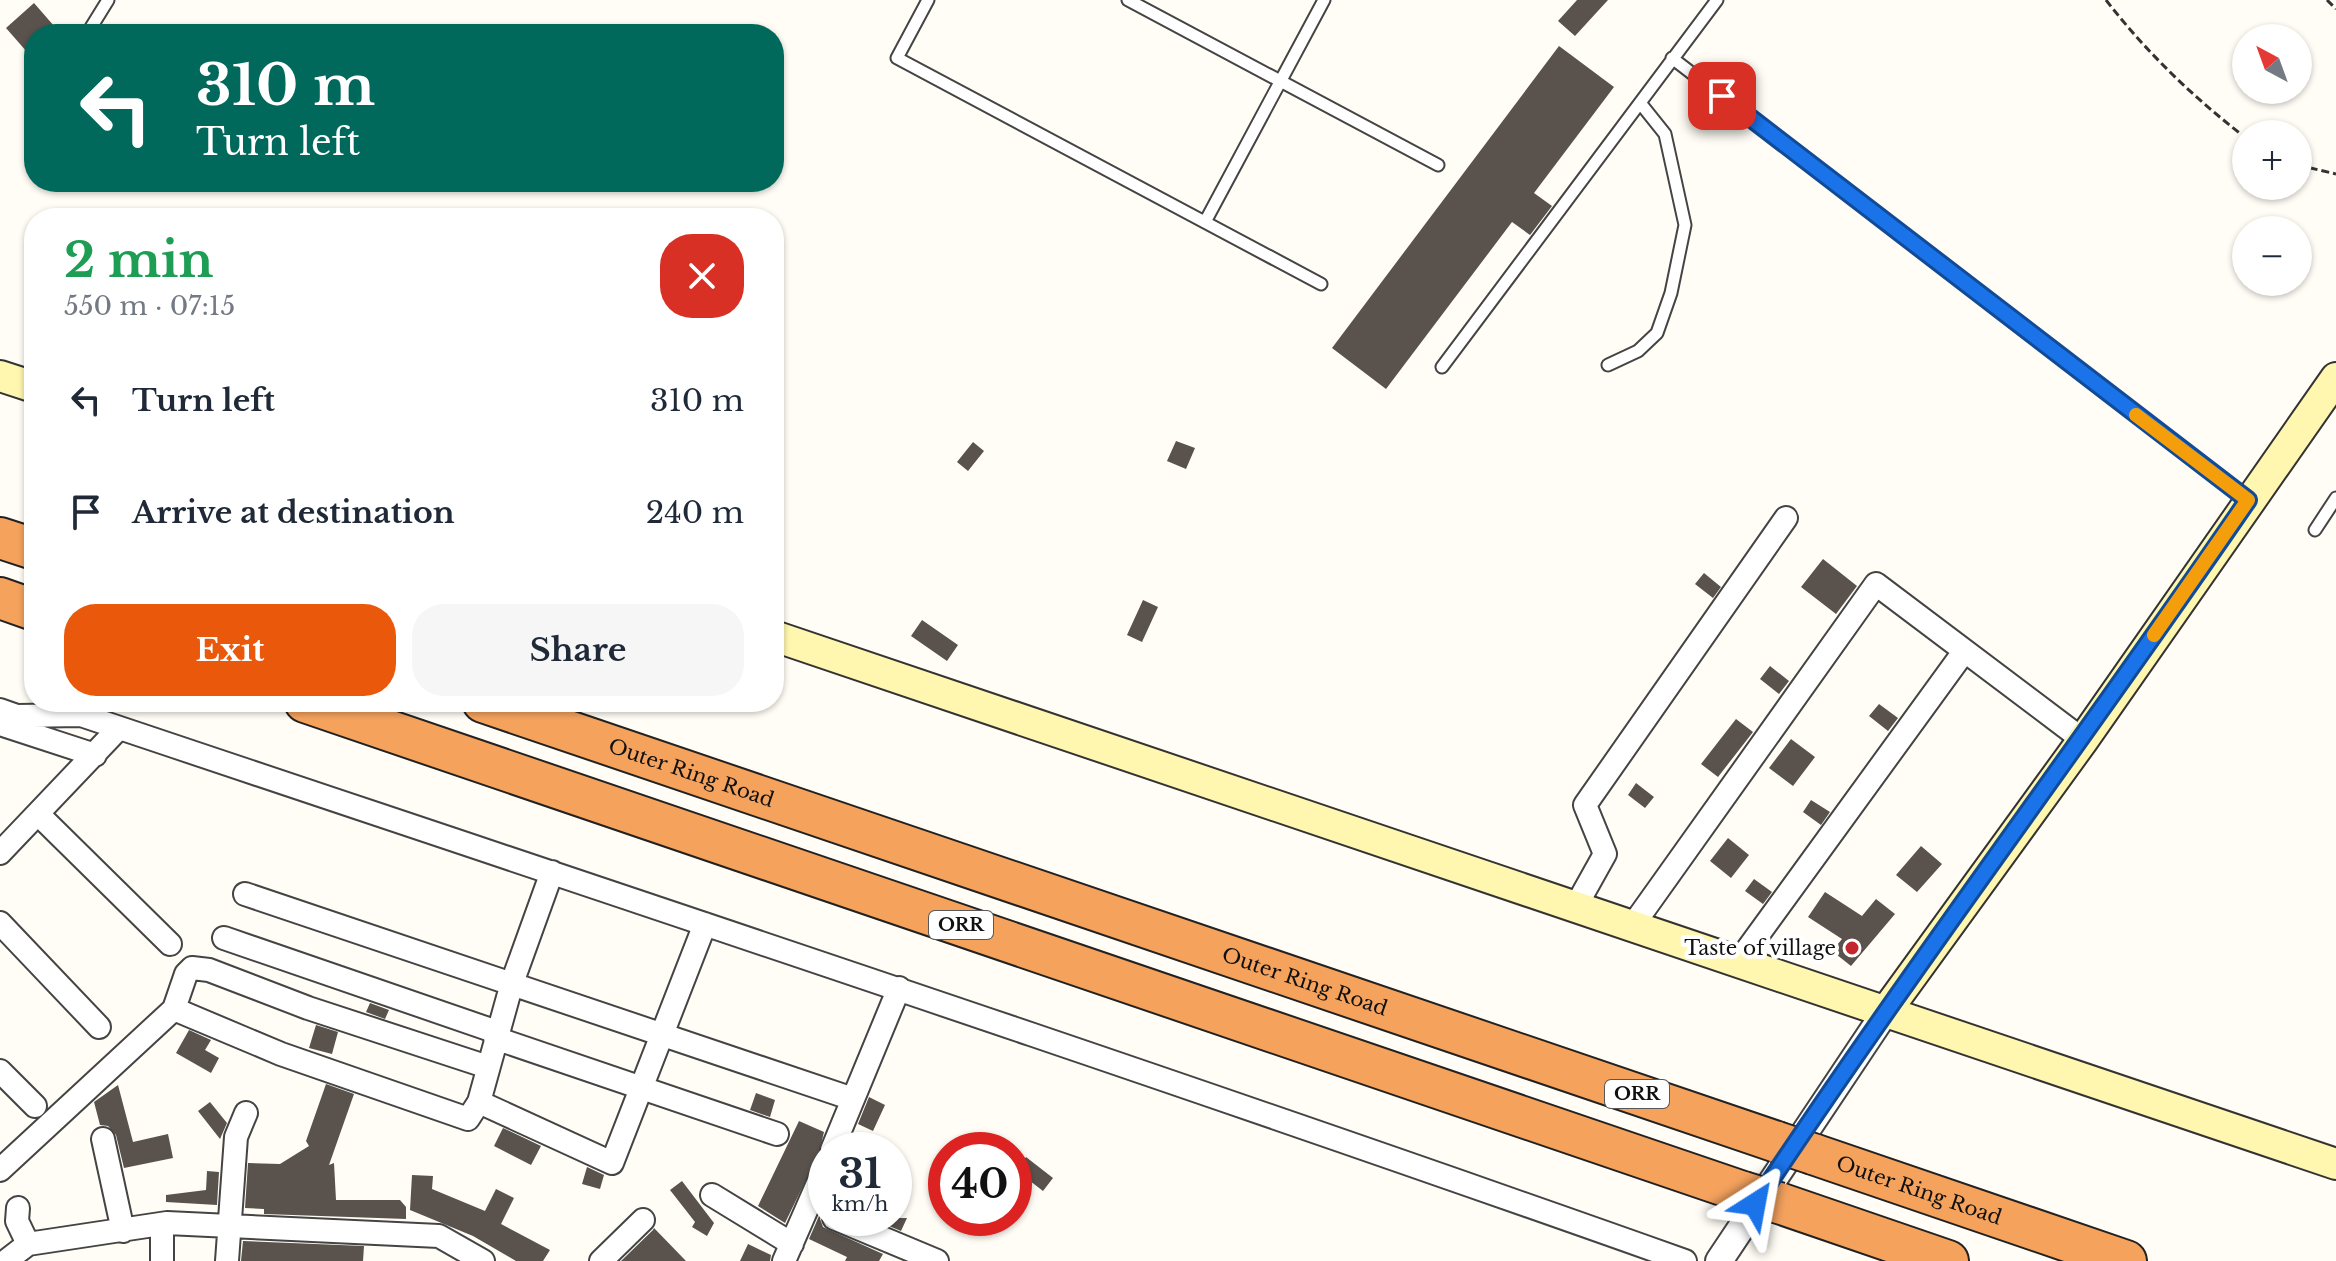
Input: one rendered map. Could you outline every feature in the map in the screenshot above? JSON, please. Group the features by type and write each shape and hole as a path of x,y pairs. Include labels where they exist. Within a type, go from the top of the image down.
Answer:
{"highway":[{"path":"0,538 24,546"},
{"path":"0,598 24,606"},
{"name":"ORR","path":"334,712 1948,1261"},
{"name":"Outer Ring Road","path":"512,712 2126,1261"}],"main road":[{"path":"0,376 24,384"},
{"path":"1884,1014 2083,740 2336,378"},
{"path":"784,639 1739,961 1884,1014 2336,1164"}],"street":[{"path":"1576,906 1605,854 1585,805 1786,518"},
{"path":"1633,925 1876,584 1963,653 2083,740"},
{"path":"1739,961 1963,653"},
{"path":"0,710 17,716 78,715 119,728 899,988 1685,1261"},
{"path":"61,744 78,715"},
{"path":"0,724 95,755"},
{"path":"0,853 119,728"},
{"path":"38,814 170,944"},
{"path":"174,1009 281,1054 468,1119 479,1102 512,983 552,872"},
{"path":"245,894 853,1099"},
{"path":"0,923 99,1027"},
{"path":"479,1102 612,1163 705,924"},
{"path":"224,938 777,1134"},
{"path":"0,1170 174,1009 186,974 192,968 209,970 308,1008 488,1067"},
{"path":"839,1132 899,988"},
{"path":"1719,1261 1884,1014"},
{"path":"0,1071 35,1106"},
{"path":"227,1261 236,1137 246,1113"},
{"path":"103,1139 123,1231"},
{"path":"712,1195 788,1252 808,1224"},
{"path":"18,1208 17,1221 28,1244"},
{"path":"601,1261 643,1220"},
{"path":"162,1224 162,1261"},
{"path":"6,1261 28,1244 162,1224 229,1224 439,1236 483,1261"},
{"path":"877,1236 937,1261"}],"lane":[{"path":"93,24 108,0"},
{"path":"928,0 897,58 1321,284"},
{"path":"1128,0 1438,165"},
{"path":"1205,222 1324,0"},
{"path":"1442,367 1717,0"},
{"path":"1672,58 2248,500"},
{"path":"1608,365 1638,351 1657,333 1671,293 1685,225 1665,134 1641,104"},
{"path":"2315,530 2336,498"}],"path":[{"path":"2106,0 2133,35 2199,102 2232,127"},
{"path":"2327,0 2336,9"},
{"path":"2312,168 2336,174"}],"building":[{"path":"1577,0 1608,0 1575,36 1558,21"},
{"path":"34,3 52,24 24,24 24,49 6,28"},
{"path":"1559,46 1614,87 1534,193 1552,206 1530,235 1512,222 1386,389 1332,348"},
{"path":"1176,441 1195,448 1186,469 1167,461"},
{"path":"973,442 984,451 968,471 957,462"},
{"path":"1823,559 1857,586 1836,614 1801,587"},
{"path":"1704,573 1721,587 1713,598 1695,584"},
{"path":"1143,600 1158,607 1142,642 1127,635"},
{"path":"922,620 958,645 947,661 911,636"},
{"path":"1770,666 1789,681 1779,694 1760,679"},
{"path":"1879,704 1898,718 1888,731 1869,716"},
{"path":"1736,719 1753,732 1718,777 1701,764"},
{"path":"1791,739 1815,757 1793,786 1769,768"},
{"path":"1636,783 1654,797 1645,808 1628,795"},
{"path":"1811,800 1830,812 1821,825 1803,812"},
{"path":"1728,838 1749,855 1731,878 1710,861"},
{"path":"1921,846 1942,864 1917,892 1896,875"},
{"path":"1754,879 1772,892 1763,904 1745,891"},
{"path":"1825,892 1862,916 1876,899 1895,914 1851,966 1832,951 1842,939 1808,917"},
{"path":"370,1003 389,1010 385,1019 366,1012"},
{"path":"316,1025 338,1032 332,1054 309,1048"},
{"path":"189,1030 211,1040 205,1050 219,1058 211,1073 176,1053"},
{"path":"326,1084 354,1094 329,1165 334,1163 336,1200 400,1200 406,1207 406,1219 264,1214 264,1209 245,1208 248,1163 280,1164 309,1146 306,1141"},
{"path":"118,1085 133,1142 168,1134 173,1158 124,1168 116,1135 108,1126 100,1125 94,1102"},
{"path":"756,1093 775,1100 770,1117 750,1110"},
{"path":"869,1097 885,1105 873,1131 858,1124"},
{"path":"210,1102 227,1123 220,1139 198,1111"},
{"path":"799,1121 824,1132 808,1132 808,1176 785,1223 758,1206"},
{"path":"503,1128 541,1146 531,1165 494,1146"},
{"path":"1032,1162 1053,1178 1043,1191 1032,1182"},
{"path":"587,1167 604,1175 600,1189 582,1184"},
{"path":"207,1171 219,1172 217,1205 166,1202 166,1195 206,1190"},
{"path":"412,1175 433,1176 432,1189 485,1211 496,1189 514,1198 501,1224 550,1250 543,1261 516,1261 473,1236 410,1210"},
{"path":"682,1181 714,1223 707,1236 692,1227 695,1222 670,1190"},
{"path":"653,1230 686,1261 621,1261"},
{"path":"810,1236 843,1236 883,1254 879,1261 845,1261 847,1257 809,1239"},
{"path":"243,1241 364,1246 363,1261 241,1261"},
{"path":"748,1244 771,1255 770,1261 740,1261"}],"slow traffic":[{"path":"2136,415 2248,500 2154,635"}],"place":[{"name":"Taste of village","path":"1852,948"}],"route":[{"path":"1722,96 2248,500 2083,740 1884,1014 1755,1204"}]}
